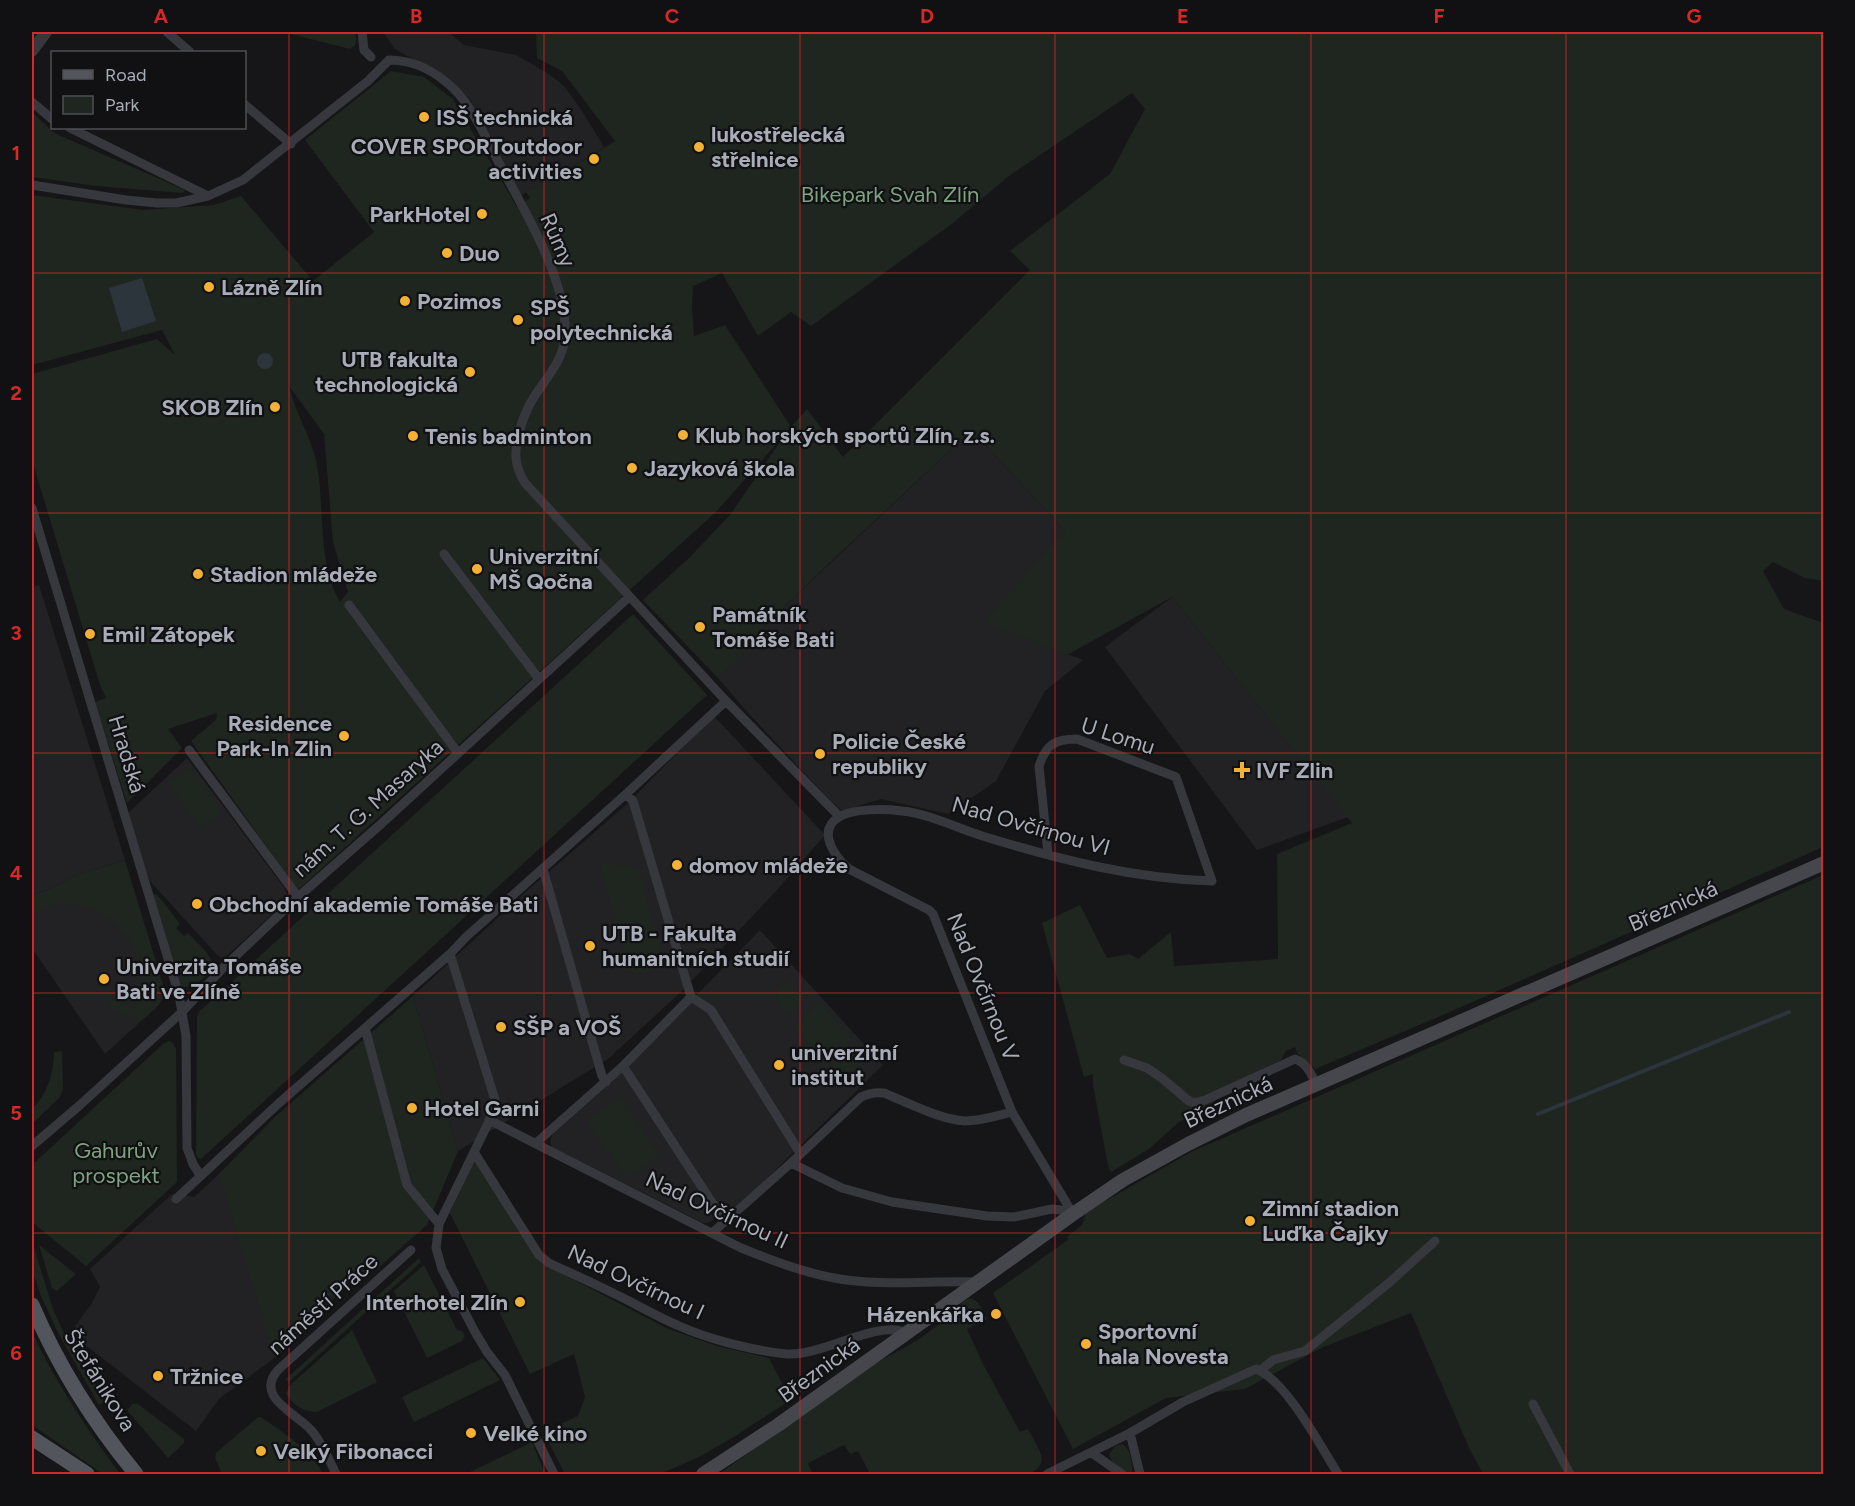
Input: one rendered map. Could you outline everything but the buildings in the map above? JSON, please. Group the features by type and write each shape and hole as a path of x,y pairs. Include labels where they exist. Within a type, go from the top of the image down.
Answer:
{"main road":[{"name":"Březnická","path":"703,1474 741,1451 1072,1214 1123,1180 1188,1143 1316,1084 1824,862"},
{"name":"Štefánikova","path":"32,1305 56,1357 75,1389 104,1433 136,1474"},
{"path":"32,1438 87,1474"}],"street":[{"path":"32,51 46,32"},
{"path":"167,32 189,51"},
{"path":"362,32 364,50 371,57"},
{"name":"Růmy","path":"32,185 157,203 176,203 208,196 243,180 291,144 368,81 389,60 406,60 423,66 440,78 462,99 474,117 541,245 562,308 565,337 563,349 558,361 533,398 522,422 515,453 518,472 525,483 629,597"},
{"path":"32,102 51,117"},
{"path":"246,106 291,144"},
{"path":"72,129 208,196"},
{"name":"Hradská","path":"32,508 179,995 186,1036 188,1148 192,1164 201,1175"},
{"path":"444,554 539,679"},
{"path":"629,597 726,701 839,816"},
{"name":"nám. T. G. Masaryka","path":"32,1146 182,1012 224,967 298,897 629,597"},
{"path":"349,605 458,753"},
{"path":"176,1199 278,1104 450,954 466,937 627,794 726,701"},
{"name":"U Lomu","path":"1048,854 1039,766 1043,753 1050,745 1059,740 1077,739 1176,777 1212,881"},
{"path":"189,750 298,897"},
{"path":"627,794 633,801 691,997 711,1010 800,1153"},
{"name":"Nad Ovčírnou VI","path":"839,816 876,810 903,811 930,817 987,838 1120,871 1173,880 1212,881"},
{"name":"Nad Ovčírnou V","path":"839,816 830,826 827,835 840,861 849,869 929,910 936,919 1012,1112 1072,1214"},
{"path":"543,869 587,1028 606,1082"},
{"path":"450,954 496,1103 439,1224 436,1248 442,1269 481,1343 505,1375 554,1474"},
{"path":"536,1143 606,1082 691,997"},
{"path":"365,1028 406,1185 439,1224"},
{"path":"1124,1060 1147,1068 1163,1078 1189,1101 1195,1103 1295,1059 1306,1066 1316,1084"},
{"path":"622,1066 724,1221"},
{"path":"712,1233 861,1097 872,1092 884,1093 957,1120 978,1120 1012,1112"},
{"name":"Nad Ovčírnou II","path":"489,1120 741,1248 771,1260 835,1279 876,1282 978,1282"},
{"name":"Nad Ovčírnou I","path":"474,1152 539,1255 549,1263 676,1325 729,1342 796,1354 822,1349 879,1331 896,1329 907,1332"},
{"path":"791,1163 842,1188 892,1202 987,1216 1014,1216 1052,1209 1072,1214"},
{"path":"1260,1371 1273,1360 1305,1351 1390,1282 1436,1240"},
{"name":"náměstí Práce","path":"336,1474 311,1430 275,1398 271,1389 271,1381 279,1370 411,1250"},
{"path":"1047,1474 1130,1433 1183,1402 1252,1370 1260,1371 1272,1380 1292,1402 1338,1474"},
{"path":"1533,1404 1570,1474"},
{"path":"1130,1433 1140,1474"},
{"path":"1092,1453 1122,1474"}],"shaded area":[{"path":"383,32 448,32 464,45 516,55 549,74 564,86 604,147 561,174 521,195 471,101 454,83 395,49"},
{"path":"142,278 156,321 122,332 109,288"},
{"path":"262,353 268,353 273,361 271,367 262,369 257,364 257,358"},
{"path":"972,430 1065,531 1020,636 1083,660 1045,691 996,781 948,814 881,799 842,811 750,715 718,678 758,631"},
{"path":"39,585 125,860 76,875 32,896 32,587"},
{"path":"1172,597 1348,817 1257,850 1105,647"},
{"path":"715,717 825,835 682,991 608,1059 458,1151 413,996 529,889 627,804"},
{"path":"187,758 283,886 288,896 284,904 223,959 150,881 128,813"},
{"name":"Univerzita Tomáše Bati ve Zlíně","path":"32,897 129,913 156,997 141,1021 105,1054 32,948"},
{"path":"760,930 883,1065 761,1184 734,1207 708,1223 703,1223 552,1147 550,1142 552,1135 611,1083"},
{"path":"276,1116 366,1270 316,1314 315,1322 281,1353 219,1399 196,1431 70,1333 92,1303 100,1287 90,1269 172,1194 194,1197"}],"green space":[{"path":"283,32 356,32 356,42 350,49"},
{"name":"Bikepark Svah Zlín","path":"536,32 1823,32 1823,581 1805,578 1773,562 1763,571 1784,609 1823,623 1823,847 1315,1069 1298,1054 1295,1047 1286,1051 1281,1060 1212,1093 1215,1102 1179,1122 1149,1149 1111,1172 1093,1085 1093,1074 1084,1077 1042,923 1080,905 1107,958 1130,954 1138,959 1171,932 1174,966 1278,959 1277,854 1352,823 1172,597 1067,655 984,622 1065,531 972,430 759,631 762,635 718,678 643,600 689,558 730,515 786,433 716,512 298,890 191,741 216,720 217,713 168,729 182,748 127,803 95,702 106,698 100,685 32,460 32,374 157,339 175,355 162,330 32,365 32,195 143,210 214,205 241,196 313,281 374,232 305,140 391,71 424,77 453,99 517,207 530,198 526,192 615,141 562,71 537,58","holes":["1132,93 1145,109 1110,174 1010,251 1030,270 843,457 807,409 791,427 725,325 694,336 693,286 722,273 758,336 791,312 811,326 953,223 1009,176","289,386 324,434 333,542 348,592 340,602 328,570 325,553 315,455"]},
{"path":"32,112 54,133 185,190 183,193 96,186 32,177"},
{"path":"633,614 707,695 201,1159 198,1158 196,1155 197,1018 199,1012"},
{"path":"190,767 222,811 201,828 168,784"},
{"path":"125,860 164,988 160,1003 141,1021 111,1010 108,1006 112,1000 135,1006 139,1003 142,983 139,959 130,941 111,920 91,908 58,903 32,915 32,896 76,875"},
{"path":"603,862 638,869 666,966 632,976 601,870"},
{"path":"1823,875 1823,1474 1483,1474 1470,1450 1411,1313 1323,1347 1245,1389 1166,1398 1073,1449 993,1293 1068,1240 1067,1237 1082,1225 1086,1212 1191,1152"},
{"path":"153,894 160,898 180,924 176,928 184,936 188,933 210,958 213,968 199,982 191,986 182,987 178,982"},
{"path":"789,981 801,1000 795,1010 787,1014 777,998 778,987"},
{"path":"413,996 458,1151 427,1225 378,1268 366,1266 366,1270 316,1314 311,1325 299,1338 274,1356 219,1174 276,1116"},
{"path":"819,1003 852,1039 826,1063 793,1028"},
{"name":"Gahurův prospekt","path":"169,1041 176,1049 177,1182 86,1266 32,1222 32,1165 163,1044"},
{"path":"854,1043 868,1058 842,1081 829,1067"},
{"path":"62,1051 63,1088 60,1097 32,1124 32,1109 42,1097 49,1083 54,1052"},
{"path":"619,1098 660,1156 627,1179 586,1121"},
{"path":"479,1153 540,1251 569,1277 666,1328 717,1346 769,1358 791,1400 701,1456 660,1474 565,1474 549,1443 558,1436 554,1427 578,1416 585,1397 574,1354 530,1374 450,1213"},
{"path":"32,1241 53,1309 66,1338 106,1401 99,1405 58,1333 41,1296 32,1270"},
{"path":"39,1245 76,1274 57,1291 52,1288"},
{"path":"419,1258 421,1262 289,1382 286,1379"},
{"path":"424,1265 457,1330 462,1331 465,1336 462,1341 427,1358 394,1291"},
{"path":"970,1298 978,1303 987,1319 967,1329 983,1364 1020,1432 1028,1429 1039,1448 1042,1459 1040,1465 1029,1474 870,1474 858,1451 850,1454 844,1445 808,1463 812,1473 809,1474 719,1474 867,1368 916,1341"},
{"path":"352,1330 377,1382 317,1412 295,1405 286,1394 289,1386"},
{"path":"32,1332 73,1405 120,1474 103,1474 32,1425"},
{"path":"483,1358 500,1380 414,1422 402,1397"},
{"path":"133,1404 138,1404 184,1439 184,1443 168,1458 127,1410"},
{"path":"258,1417 304,1449 323,1474 222,1474 215,1458 216,1453"},
{"path":"532,1442 545,1474 466,1474 528,1444"},
{"path":"1122,1444 1128,1449 1133,1474 1128,1474 1113,1463 1109,1455 1115,1446"}],"waterway":[{"path":"1538,1114 1789,1012"}],"place":[{"name":"ISŠ technická","path":"424,117"},
{"name":"lukostřelecká střelnice","path":"699,147"},
{"name":"COVER SPORToutdoor activities","path":"594,159"},
{"name":"ParkHotel","path":"482,214"},
{"name":"Duo","path":"447,253"},
{"name":"Lázně Zlín","path":"209,287"},
{"name":"Pozimos","path":"405,301"},
{"name":"SPŠ polytechnická","path":"518,320"},
{"name":"UTB fakulta technologická","path":"470,372"},
{"name":"SKOB Zlín","path":"275,407"},
{"name":"Klub horských sportů Zlín, z.s.","path":"683,435"},
{"name":"Tenis badminton","path":"413,436"},
{"name":"Jazyková škola","path":"632,468"},
{"name":"Univerzitní MŠ Qočna","path":"477,569"},
{"name":"Stadion mládeže","path":"198,574"},
{"name":"Památník Tomáše Bati","path":"700,627"},
{"name":"Emil Zátopek","path":"90,634"},
{"name":"Residence Park-In Zlin","path":"344,736"},
{"name":"Policie České republiky","path":"820,754"},
{"name":"IVF Zlin","path":"1242,770"},
{"name":"domov mládeže","path":"677,865"},
{"name":"Obchodní akademie Tomáše Bati","path":"197,904"},
{"name":"UTB - Fakulta humanitních studií","path":"590,946"},
{"name":"Univerzita Tomáše Bati ve Zlíně","path":"104,979"},
{"name":"SŠP a VOŠ","path":"501,1027"},
{"name":"univerzitní institut","path":"779,1065"},
{"name":"Hotel Garni","path":"412,1108"},
{"name":"Zimní stadion Luďka Čajky","path":"1250,1221"},
{"name":"Interhotel Zlín","path":"520,1302"},
{"name":"Házenkářka","path":"996,1314"},
{"name":"Sportovní hala Novesta","path":"1086,1344"},
{"name":"Tržnice","path":"158,1376"},
{"name":"Velké kino","path":"471,1433"},
{"name":"Velký Fibonacci","path":"261,1451"}]}
